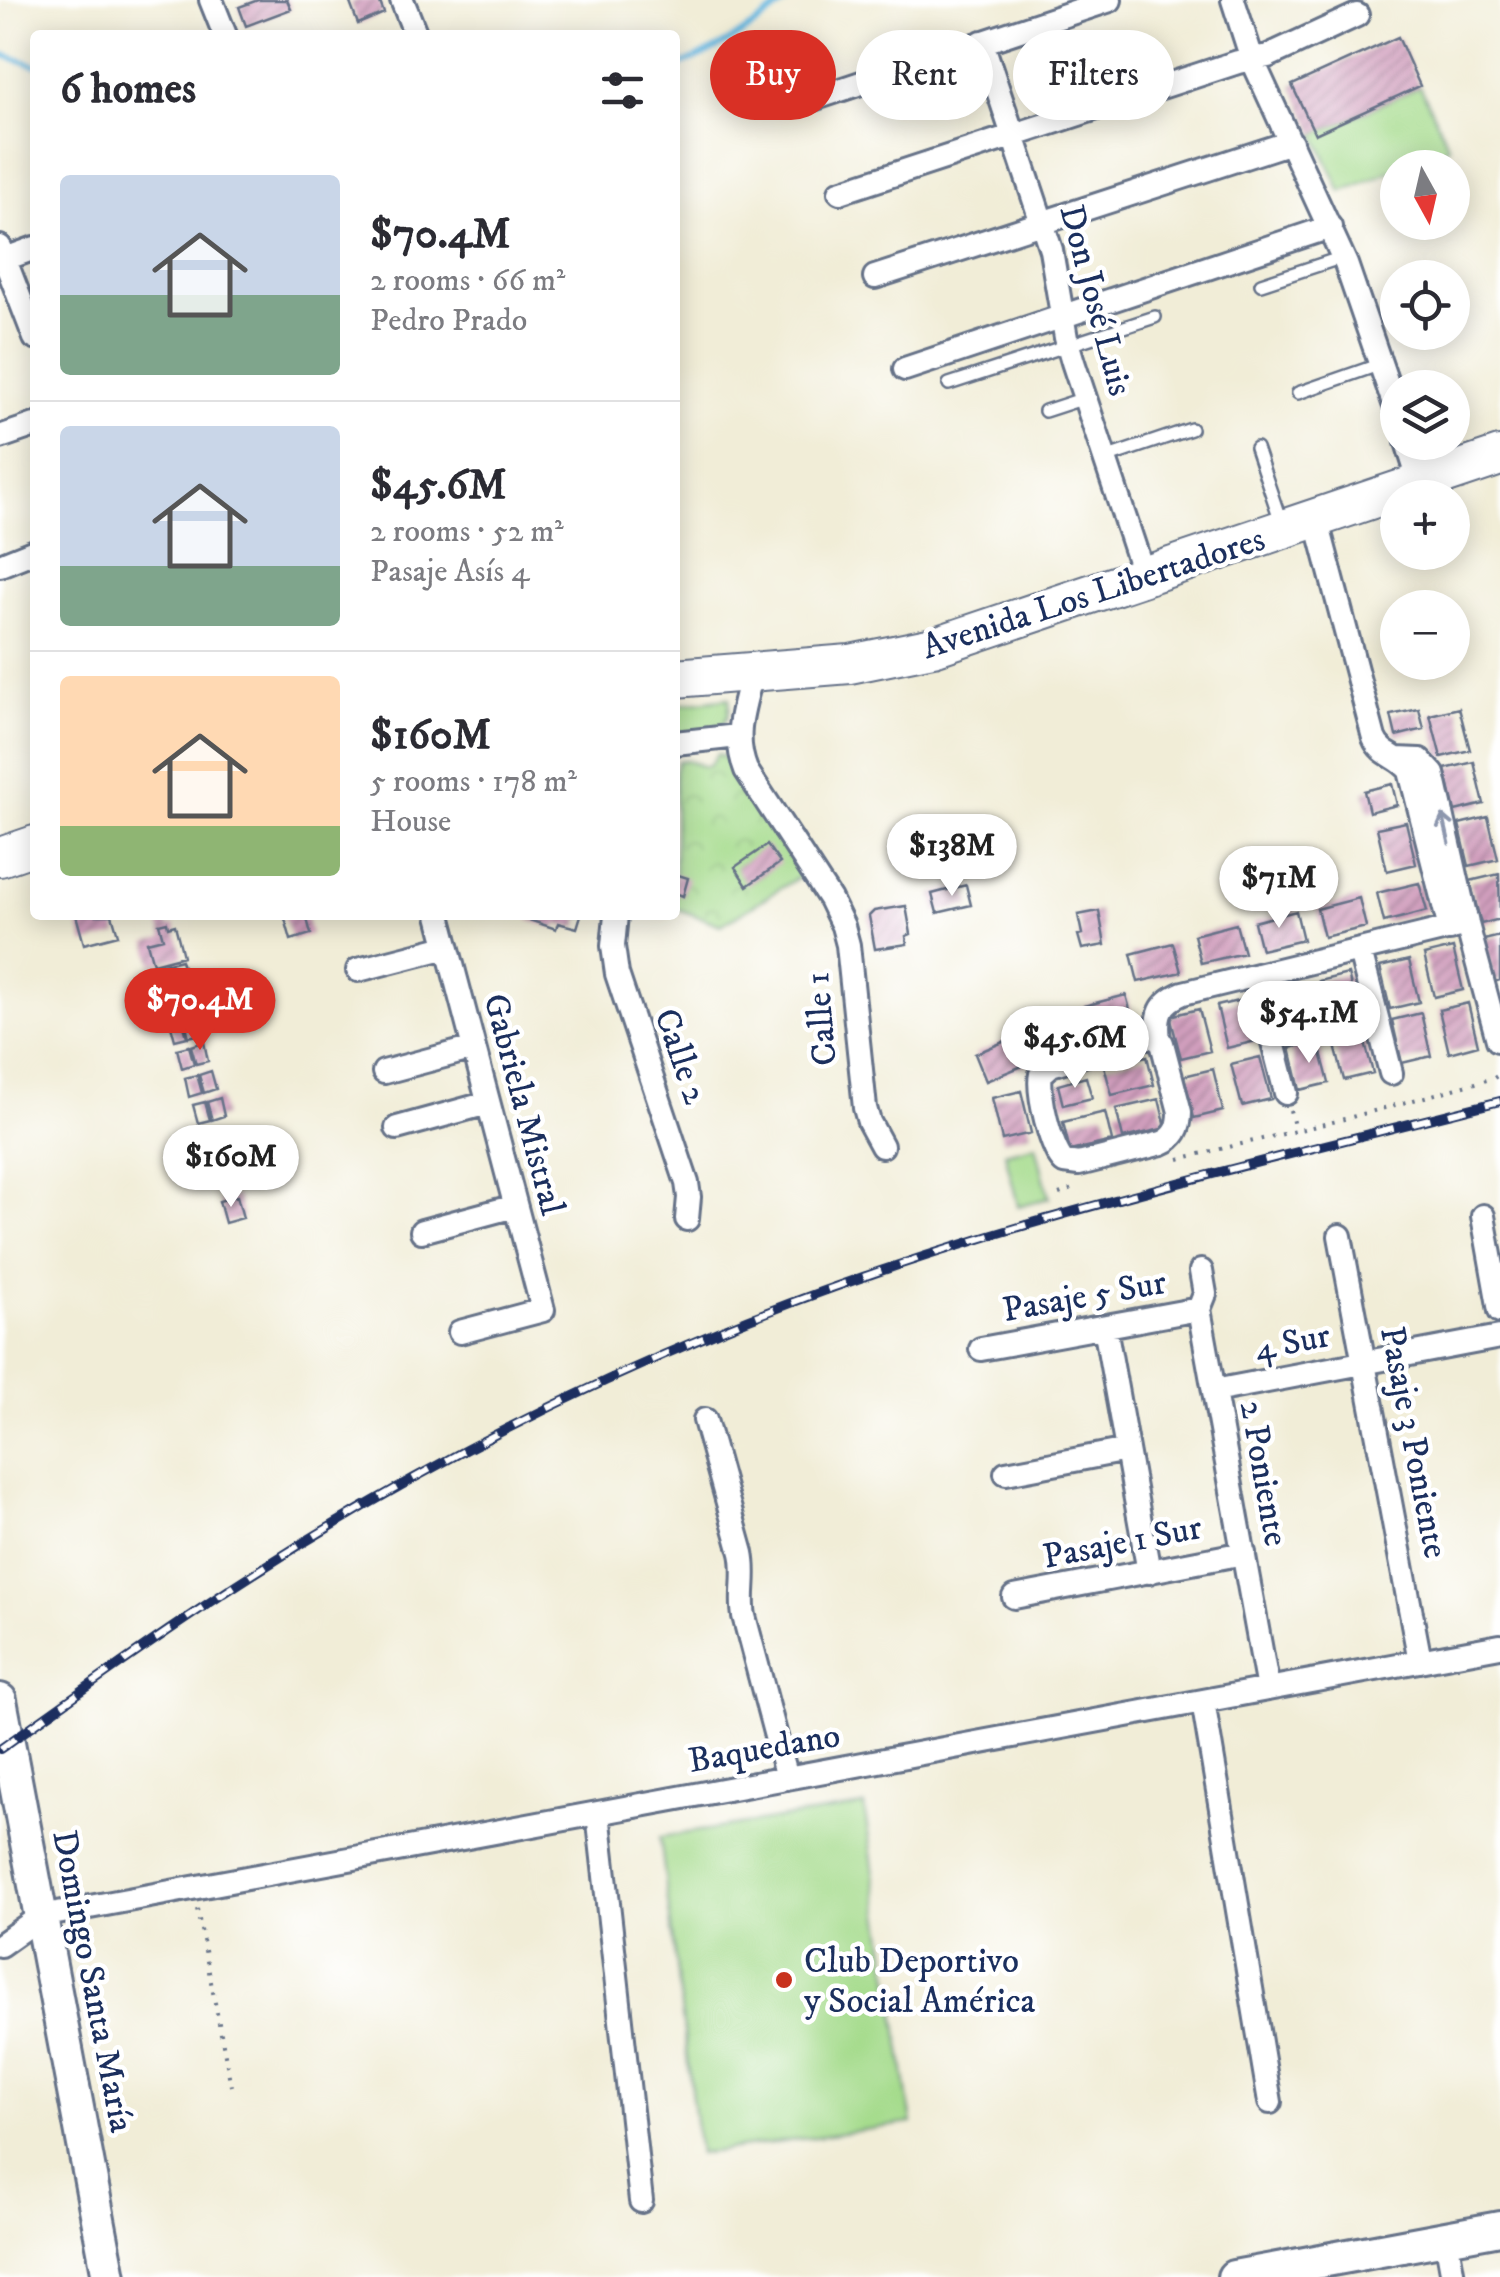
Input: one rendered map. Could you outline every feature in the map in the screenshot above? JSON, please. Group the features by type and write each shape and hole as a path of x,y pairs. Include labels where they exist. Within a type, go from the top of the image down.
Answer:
{"main road":[{"name":"Avenida Los Libertadores","path":"1429,480 1500,456"},
{"name":"Avenida Los Libertadores","path":"680,678 892,657 973,634 1380,497"},
{"path":"0,858 30,847"}],"street":[{"path":"211,0 223,30"},
{"path":"402,0 409,30"},
{"path":"993,38 1110,0"},
{"path":"1232,0 1252,60 1344,257 1383,370"},
{"path":"840,192 1268,56 1357,15"},
{"name":"Don José Luis","path":"993,75 1050,250 1068,346 1144,576"},
{"path":"874,277 1291,142"},
{"path":"905,368 1330,227"},
{"path":"30,249 2,253 30,325"},
{"path":"0,437 30,427"},
{"path":"1299,524 1374,738 1382,751 1396,758 1420,760 1433,774 1459,927 1498,1040"},
{"path":"0,565 30,554"},
{"path":"680,742 738,736 752,672"},
{"name":"Calle 1","path":"738,736 746,770 830,899 843,926 864,1108 882,1146"},
{"name":"Gabriela Mistral","path":"440,920 543,1310 460,1332"},
{"name":"Calle 2","path":"616,920 613,946 618,974 688,1183 687,1219"},
{"path":"1159,1040 1153,1036 1135,1039 1045,1069 1039,1086 1059,1158 1067,1164 1079,1164 1162,1144 1178,1129 1180,1112 1157,1021 1166,1003 1174,997 1459,927"},
{"path":"358,970 447,946"},
{"path":"1360,951 1391,1073"},
{"path":"1256,976 1286,1093"},
{"path":"384,1072 474,1048"},
{"path":"397,1128 488,1103"},
{"path":"422,1232 515,1206"},
{"path":"1483,1216 1500,1311"},
{"name":"Pasaje 3 Poniente","path":"1340,1236 1420,1660"},
{"name":"2 Poniente","path":"1201,1271 1205,1294 1199,1310 1268,1689"},
{"name":"Pasaje 5 Sur","path":"981,1349 1199,1310"},
{"path":"1105,1327 1148,1572"},
{"name":"4 Sur","path":"1214,1391 1500,1338"},
{"path":"705,1420 742,1553 744,1616 787,1778"},
{"path":"1006,1474 1127,1450"},
{"name":"Pasaje 1 Sur","path":"1014,1597 1244,1554"},
{"name":"Baquedano","path":"41,1916 1500,1646"},
{"name":"Domingo Santa María","path":"0,1700 109,2277"},
{"path":"1203,1701 1270,2102"},
{"path":"598,1813 640,2200"},
{"path":"0,1945 41,1916"},
{"path":"1234,2277 1279,2273 1500,2228"},
{"path":"1446,2238 1453,2277"}],"lane":[{"path":"1261,284 1344,257"},
{"path":"949,384 1155,316"},
{"path":"1298,392 1381,364"},
{"path":"1046,411 1085,398"},
{"path":"1105,458 1191,429"},
{"path":"1256,448 1299,524"}],"path":[{"path":"1178,1160 1396,1106 1500,1074"},
{"path":"1059,1194 1086,1184"},
{"path":"198,1909 231,2086"}],"green space":[{"path":"1420,86 1449,147 1380,150 1380,176 1341,192 1315,134"},
{"path":"729,698 727,719 707,731 680,733 680,704"},
{"path":"717,754 725,757 802,875 721,925 680,910 680,761 710,765"},
{"path":"1036,1145 1049,1198 1018,1206 1005,1153"},
{"name":"Club Deportivo y Social América","path":"864,1806 912,2123 699,2154 660,1837"}],"building":[{"path":"258,0 287,0 291,9 246,26 239,7"},
{"path":"379,0 384,13 358,24 350,3"},
{"path":"1398,37 1420,86 1315,134 1292,85"},
{"path":"1459,708 1470,750 1441,757 1430,715"},
{"path":"1419,709 1424,729 1396,736 1391,715"},
{"path":"1474,762 1484,804 1455,811 1445,769"},
{"path":"1392,784 1397,805 1369,812 1364,791"},
{"path":"1488,817 1498,859 1469,866 1459,824"},
{"path":"1406,822 1416,864 1387,871 1377,828"},
{"path":"767,845 780,863 747,886 735,867"},
{"path":"1499,874 1500,919 1481,924 1470,881"},
{"path":"680,876 688,878 683,896 680,895"},
{"path":"1419,883 1427,911 1384,922 1377,893"},
{"path":"966,885 971,905 937,913 932,894"},
{"path":"1359,898 1366,927 1324,937 1317,909"},
{"path":"906,906 911,934 906,936 907,944 875,949 869,916 874,911"},
{"path":"1099,911 1105,945 1082,949 1078,915"},
{"path":"1296,911 1303,940 1261,950 1254,922"},
{"path":"77,920 114,920 118,935 84,944"},
{"path":"285,920 307,920 311,934 291,940"},
{"path":"529,920 579,920 577,928 558,923 556,929"},
{"path":"167,922 168,927 175,925 183,956 153,964 147,942 163,938 159,924"},
{"path":"1236,924 1244,953 1201,963 1194,935"},
{"path":"1500,936 1500,980 1494,982 1484,940"},
{"path":"1173,943 1181,972 1138,982 1131,954"},
{"path":"1453,948 1463,990 1434,997 1424,955"},
{"path":"181,960 186,978 173,981 169,963"},
{"path":"1409,960 1419,1002 1390,1009 1380,967"},
{"path":"167,963 171,982 159,985 154,967"},
{"path":"1348,974 1358,1016 1329,1023 1319,981"},
{"path":"1304,983 1315,1025 1286,1032 1275,990"},
{"path":"189,986 193,1005 181,1008 176,990"},
{"path":"174,990 179,1009 166,1012 162,993"},
{"path":"1126,995 1134,1024 1091,1034 1084,1006"},
{"path":"1246,999 1256,1041 1227,1048 1217,1006"},
{"path":"1468,1003 1478,1045 1449,1053 1439,1010"},
{"path":"1199,1009 1210,1051 1181,1058 1170,1016"},
{"path":"1067,1013 1079,1041 1039,1058 1027,1031"},
{"path":"1421,1013 1431,1056 1402,1063 1392,1020"},
{"path":"197,1015 201,1034 189,1037 184,1018"},
{"path":"182,1019 187,1037 175,1040 170,1022"},
{"path":"1362,1031 1373,1073 1344,1080 1333,1038"},
{"path":"1015,1037 1027,1064 986,1081 975,1054"},
{"path":"1318,1041 1329,1083 1300,1090 1290,1048"},
{"path":"204,1042 208,1061 196,1064 191,1046"},
{"path":"189,1046 194,1064 182,1068 177,1049"},
{"path":"1147,1056 1154,1085 1112,1095 1104,1066"},
{"path":"1260,1057 1271,1099 1242,1106 1231,1064"},
{"path":"1213,1069 1223,1111 1194,1118 1184,1076"},
{"path":"211,1071 216,1089 204,1093 199,1075"},
{"path":"197,1075 202,1093 189,1097 185,1078"},
{"path":"1086,1077 1092,1098 1063,1105 1058,1085"},
{"path":"1021,1091 1031,1133 1002,1140 992,1098"},
{"path":"220,1098 224,1116 212,1120 207,1102"},
{"path":"1159,1099 1166,1128 1123,1138 1116,1109"},
{"path":"205,1102 210,1120 198,1123 193,1105"},
{"path":"1105,1112 1112,1141 1070,1151 1063,1122"},
{"path":"237,1196 243,1218 225,1223 219,1201"}],"waterway":[{"path":"680,65 735,38 789,0"},
{"path":"0,54 30,63"}],"railway":[{"path":"0,1749 220,1596 365,1506 541,1412 661,1356 817,1293 1009,1230 1500,1101"}],"place":[{"name":"Club Deportivo y Social América","path":"784,1980"}]}
